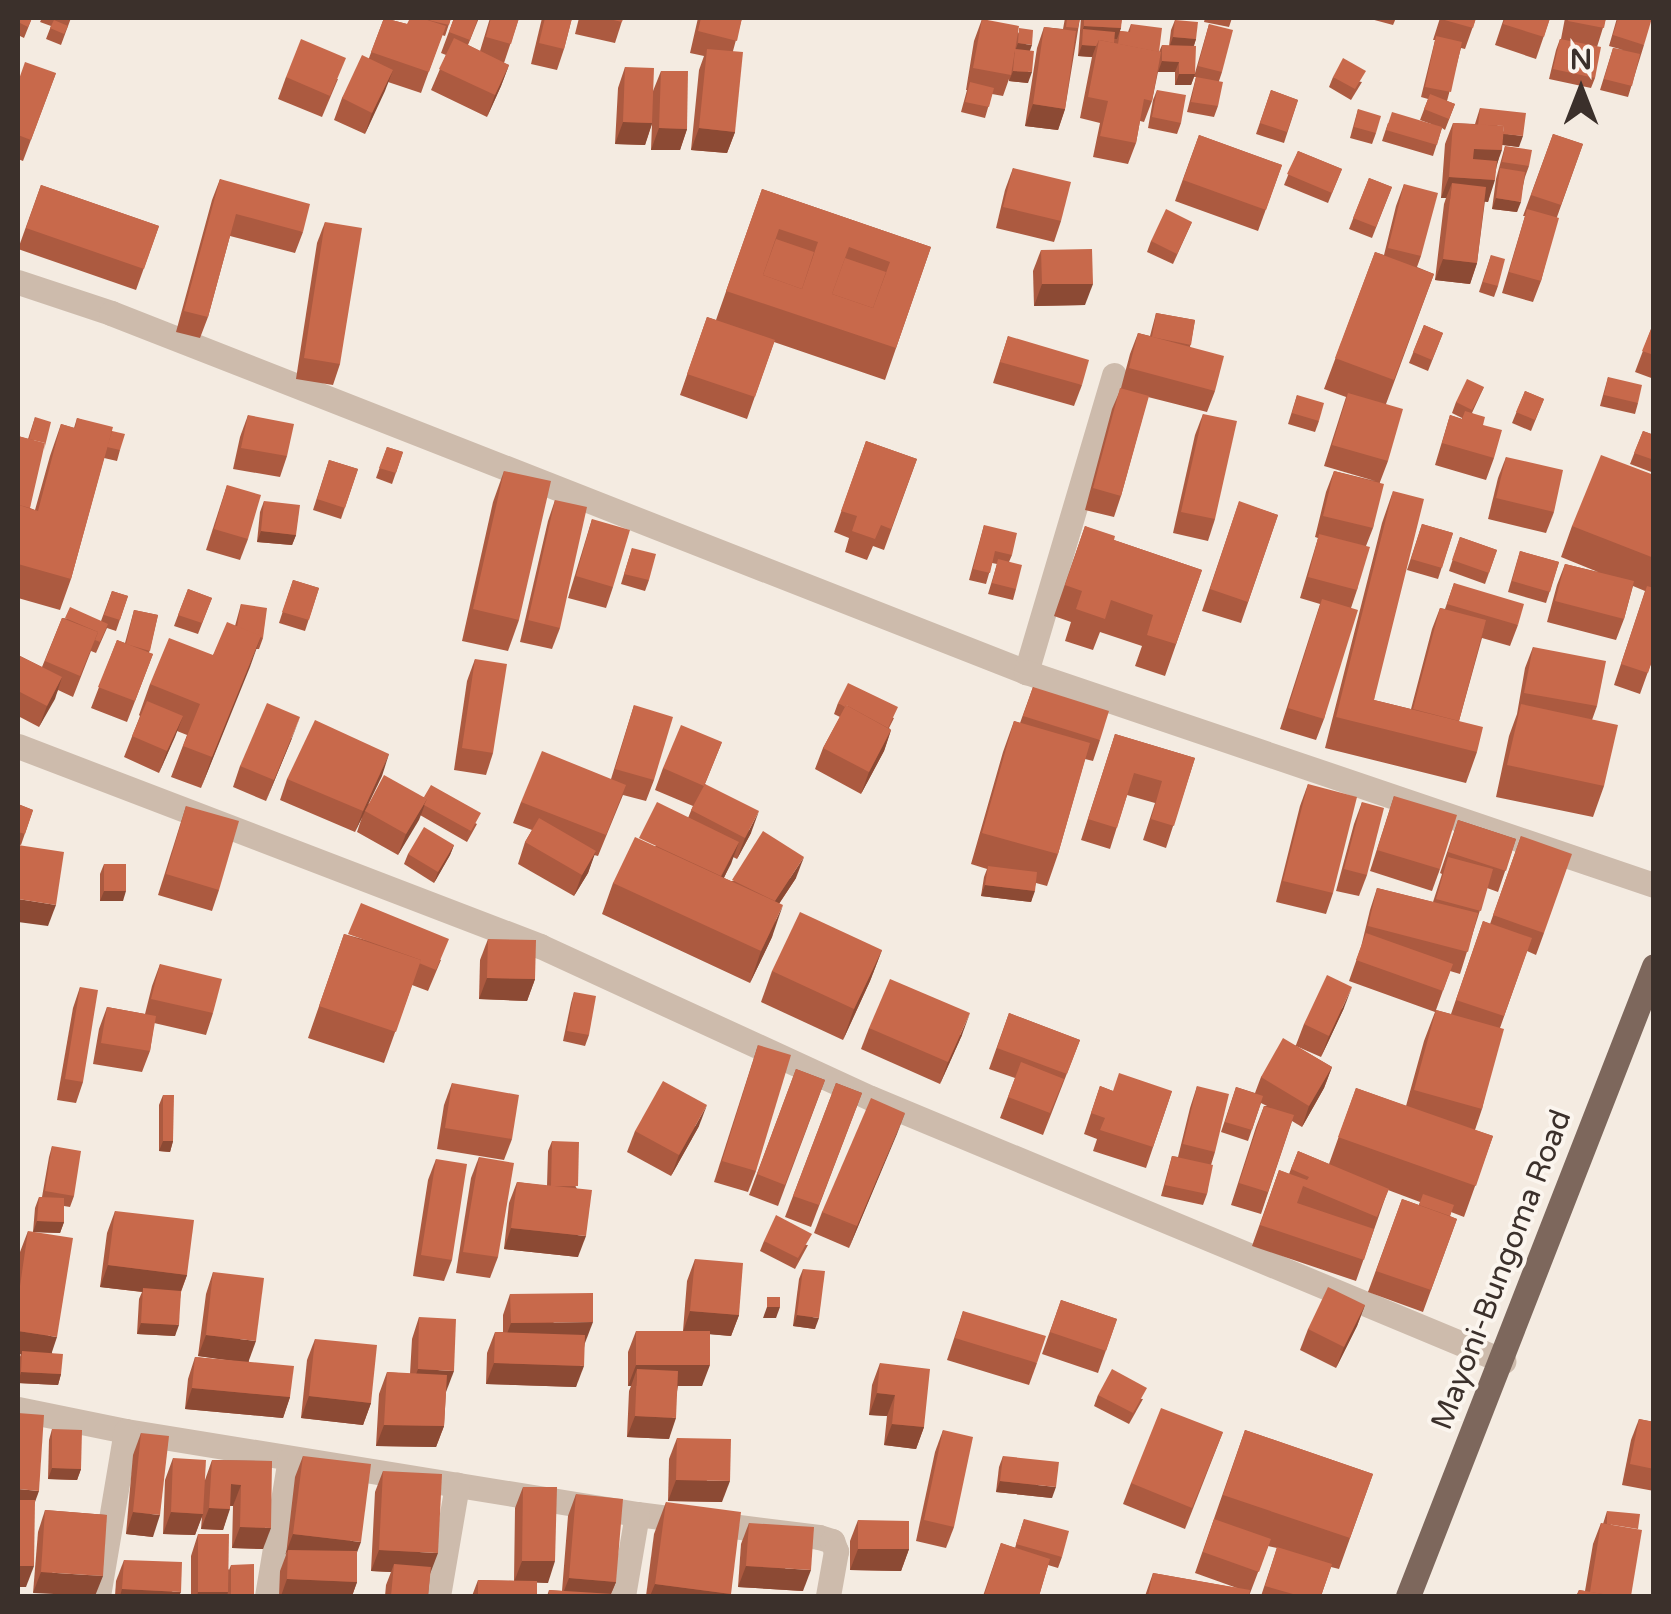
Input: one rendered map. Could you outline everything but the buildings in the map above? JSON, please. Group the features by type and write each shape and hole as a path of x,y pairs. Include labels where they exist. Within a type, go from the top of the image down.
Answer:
{"main road":[{"name":"Mayoni-Bungoma Road","path":"1408,1596 1503,1361 1654,966"}],"street":[{"path":"18,282 110,314 1026,672 1654,885"},
{"path":"1026,672 1114,375"},
{"path":"18,746 540,946 871,1098 1503,1361"},
{"path":"18,1409 290,1459 832,1541 836,1551 828,1596"},
{"path":"98,1596 126,1431"},
{"path":"267,1596 290,1459"},
{"path":"438,1596 457,1485"},
{"path":"623,1596 637,1514"}]}
